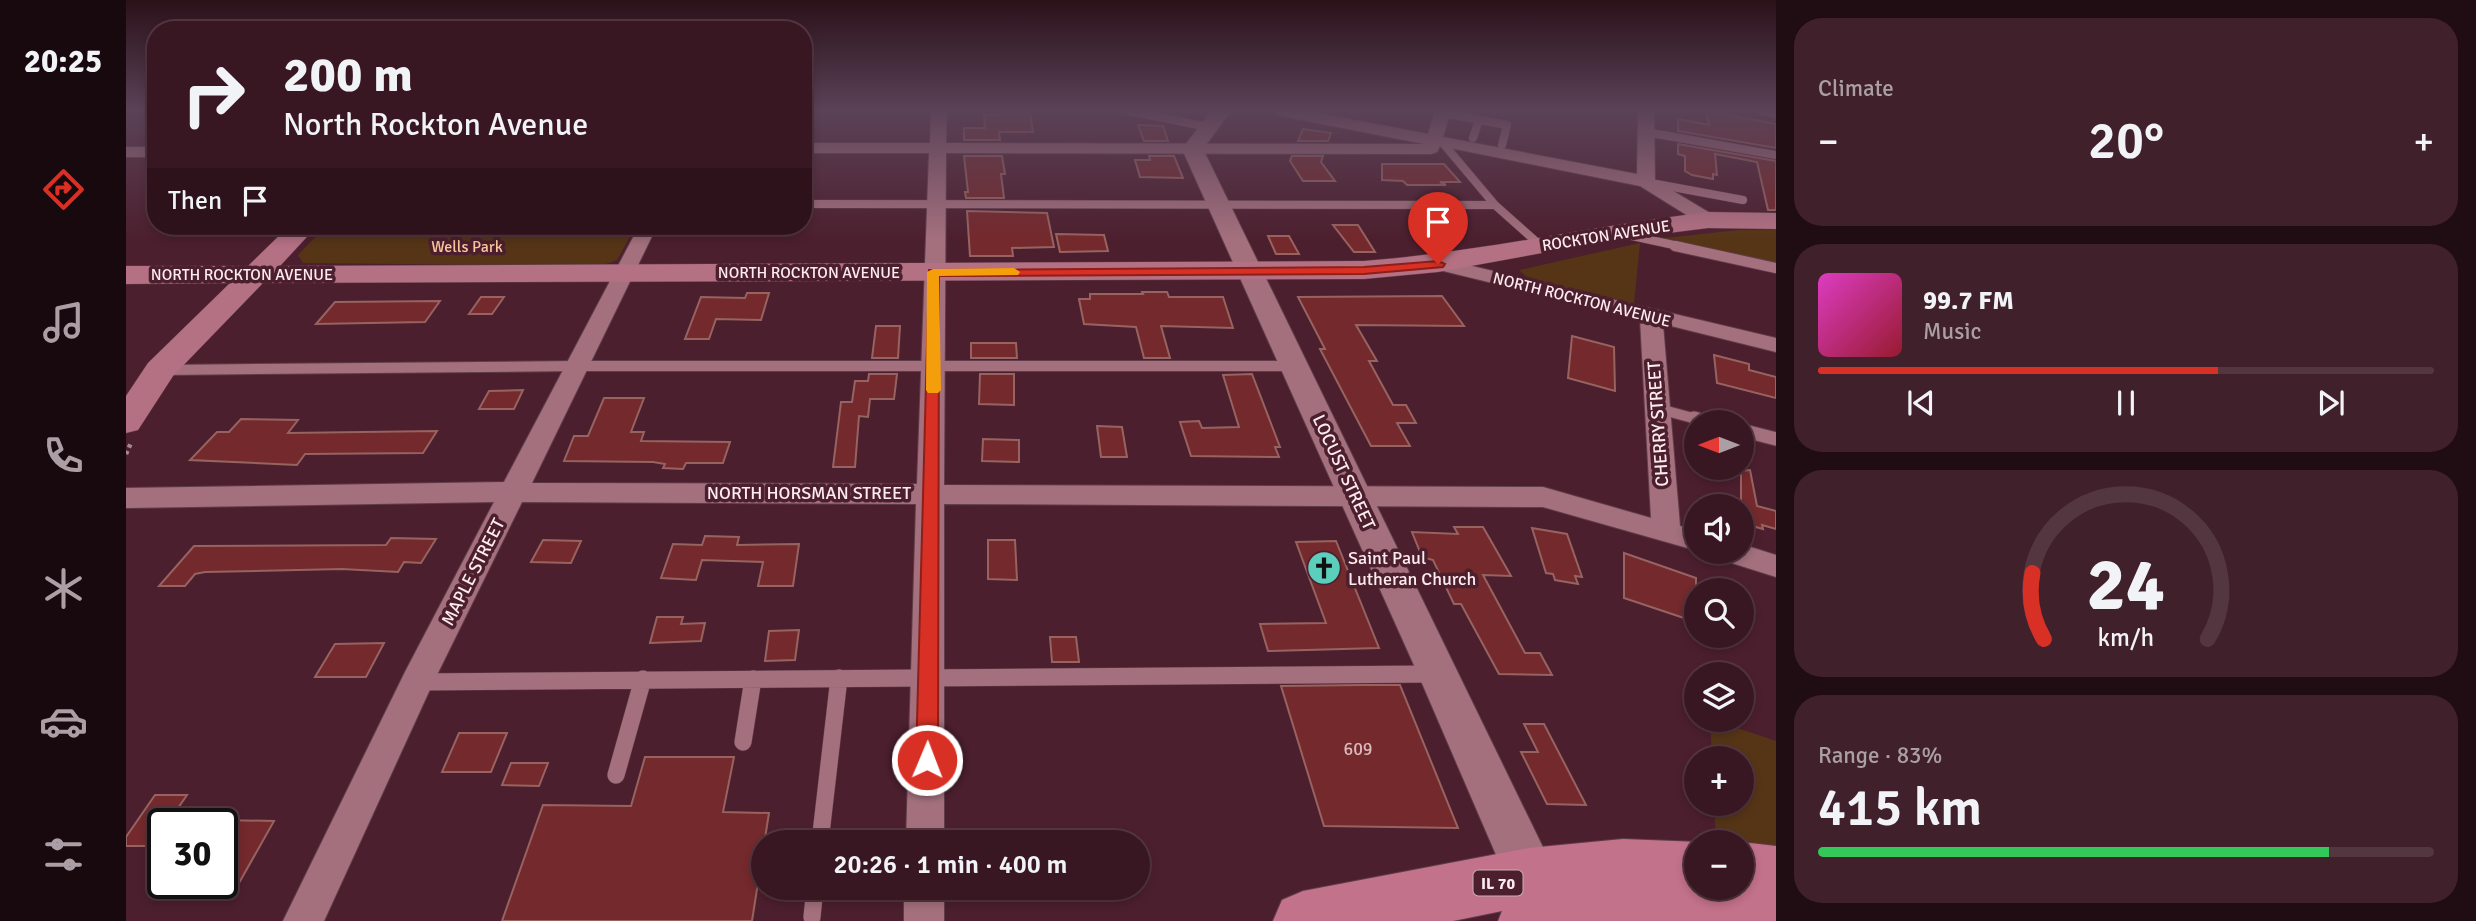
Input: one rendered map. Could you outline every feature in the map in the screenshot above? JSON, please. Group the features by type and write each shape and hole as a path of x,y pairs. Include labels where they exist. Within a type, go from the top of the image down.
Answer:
{"main road":[{"name":"ROCKTON AVENUE","path":"1438,264 1613,232 1708,220 1776,221"},
{"path":"131,275 200,267 279,235"},
{"path":"126,422 160,370 295,235"},
{"name":"NORTH ROCKTON AVENUE","path":"131,275 1249,272 1364,270 1438,264"},
{"name":"IL 70","path":"1536,905 1623,868 1684,869"},
{"path":"1754,872 1776,875"},
{"name":"IL 70","path":"1303,921 1536,905 1711,908 1776,914"}],"street":[{"path":"925,830 937,154"},
{"name":"LOCUST STREET","path":"1210,154 1217,205 1439,674 1536,905"},
{"path":"1508,154 1646,182 1708,220"},
{"path":"1646,154 1646,182"},
{"name":"MAPLE STREET","path":"303,921 417,682 644,235"},
{"name":"NORTH ROCKTON AVENUE","path":"1438,264 1776,345"},
{"name":"CHERRY STREET","path":"1651,316 1666,531"},
{"name":"NORTH HORSMAN STREET","path":"126,498 513,492 1543,497 1684,537"},
{"path":"1754,559 1776,566"},
{"path":"924,900 924,921"}],"lane":[{"path":"1450,154 1495,205 1539,245"},
{"path":"1646,182 1743,200"},
{"path":"812,204 1495,205"},
{"path":"1613,232 1776,268"},
{"path":"160,370 575,366 1294,366"},
{"path":"1656,408 1684,416"},
{"path":"1754,433 1776,439"},
{"path":"417,682 1439,674"},
{"path":"743,742 753,678"},
{"path":"821,830 839,678"},
{"path":"615,775 643,680"},
{"path":"812,917 814,900"}],"green space":[{"path":"1738,230 1776,230 1776,265 1656,239"},
{"name":"Wells Park","path":"317,235 631,235 617,260 600,266 303,263 298,255"},
{"path":"1640,243 1634,303 1528,278 1519,270"},
{"path":"1711,732 1749,732 1776,741 1776,850 1754,847 1754,830 1715,830 1715,816 1754,816 1754,746 1711,746"}],"building":[{"path":"1678,154 1736,154 1776,161 1776,210 1768,210 1757,162 1715,154 1717,175 1713,174 1713,179 1685,171 1685,156"},
{"path":"964,156 1002,156 1005,174 1001,174 1004,198 966,198 965,192 968,192"},
{"path":"1149,156 1174,156 1183,178 1140,177 1135,160 1150,160"},
{"path":"1292,156 1323,156 1321,162 1335,181 1303,181 1290,161"},
{"path":"1382,164 1444,164 1460,182 1440,182 1446,185 1407,185 1403,181 1382,180"},
{"path":"967,211 1047,213 1054,247 1012,248 1013,256 970,256"},
{"path":"1333,225 1358,225 1375,252 1354,252"},
{"path":"1056,234 1104,235 1108,251 1060,252"},
{"path":"1268,236 1289,236 1299,254 1276,254"},
{"path":"1142,292 1167,292 1169,297 1223,297 1233,328 1161,326 1170,358 1144,358 1136,327 1084,324 1079,299 1090,299 1090,294 1143,294"},
{"path":"747,293 769,293 761,320 716,319 709,339 685,339 701,297 745,298"},
{"path":"1442,296 1464,326 1356,325 1377,361 1369,361 1393,405 1406,405 1416,423 1397,423 1410,446 1371,446 1320,349 1325,349 1298,297"},
{"path":"481,297 504,297 492,314 469,314"},
{"path":"440,301 425,322 316,324 335,302"},
{"path":"876,326 900,326 898,358 872,358"},
{"path":"1572,336 1614,347 1615,391 1568,378"},
{"path":"971,343 1016,343 1017,358 971,358"},
{"path":"1714,355 1749,364 1749,370 1776,377 1776,398 1717,383"},
{"path":"869,374 897,374 894,399 870,399 868,417 859,416 855,467 833,467 841,402 852,402 855,381 868,381"},
{"path":"980,374 1014,374 1014,405 979,404"},
{"path":"1252,374 1280,447 1275,447 1279,457 1191,456 1180,422 1199,421 1202,428 1239,427 1223,375"},
{"path":"523,390 514,409 479,409 489,391"},
{"path":"604,398 644,398 631,432 644,432 641,441 730,442 723,463 686,463 683,469 663,468 665,464 653,462 564,461 574,436 588,436"},
{"path":"241,419 298,420 288,433 437,431 423,453 305,454 297,465 190,460 217,432 229,432"},
{"path":"1097,426 1122,427 1127,457 1101,457"},
{"path":"983,439 1019,440 1019,462 982,461"},
{"path":"1741,480 1752,480 1757,506 1776,511 1776,529 1762,525 1763,529 1754,527 1754,494 1741,494"},
{"path":"1454,527 1483,527 1511,576 1483,575 1525,653 1540,653 1552,675 1499,674 1461,604 1454,604 1433,560 1422,557 1412,532 1458,534"},
{"path":"1532,528 1567,534 1582,577 1575,576 1578,584 1555,580 1553,574 1546,573"},
{"path":"705,536 739,537 737,545 799,544 793,586 758,586 763,562 702,560 696,580 661,578 673,544 702,545"},
{"path":"391,538 436,539 421,563 404,562 398,572 342,569 205,572 195,574 185,586 159,586 194,546 386,545"},
{"path":"543,540 581,541 571,563 531,562"},
{"path":"988,540 1015,540 1017,580 988,579"},
{"path":"1336,541 1379,648 1268,651 1260,624 1326,623 1296,542"},
{"path":"1624,553 1696,578 1684,578 1684,618 1624,598"},
{"path":"657,617 683,617 681,624 705,623 701,641 650,643"},
{"path":"799,630 795,660 765,661 769,631"},
{"path":"1050,637 1076,637 1079,662 1052,662"},
{"path":"384,643 366,677 315,677 335,644"},
{"path":"1400,685 1458,828 1324,826 1281,686"},
{"path":"1524,724 1544,724 1586,805 1547,804 1521,752 1538,752"},
{"path":"459,733 507,733 491,772 442,772"},
{"path":"645,757 734,757 723,812 769,813 766,830 751,830 751,900 755,900 752,921 502,921 543,805 631,806"},
{"path":"511,763 548,763 539,786 502,785"},
{"path":"155,795 187,795 178,808 147,808 147,846 126,846 126,837"},
{"path":"238,820 274,821 239,883"}],"slow traffic":[{"path":"933,390 933,272 1014,272"}],"place":[{"name":"Saint Paul Lutheran Church","path":"1324,568"}],"route":[{"path":"927,760 934,365 933,272 1364,270 1438,264"}]}
